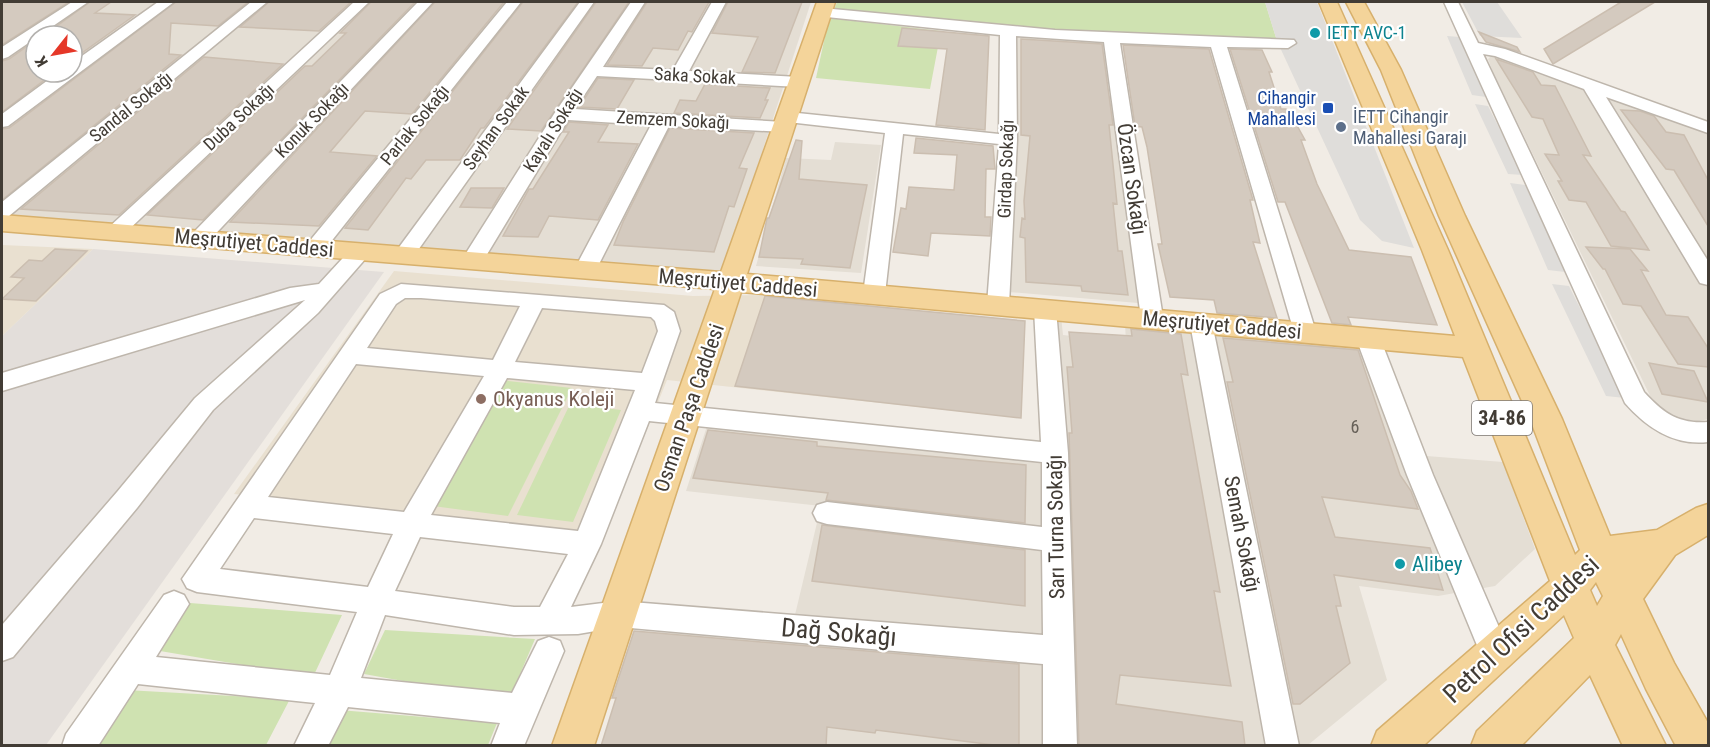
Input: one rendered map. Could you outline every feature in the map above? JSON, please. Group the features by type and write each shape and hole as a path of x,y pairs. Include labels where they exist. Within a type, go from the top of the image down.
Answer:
{"main road":[{"name":"34-86","path":"1328,2 1435,250 1595,643 1645,746"},
{"path":"1355,2 1391,70 1452,216 1545,419 1599,553 1623,597 1660,676 1699,746"},
{"name":"Osman Paşa Caddesi","path":"573,746 824,7"},
{"name":"Meşrutiyet Caddesi","path":"2,223 732,282 1474,348"},
{"name":"Petrol Ofisi Caddesi","path":"1392,746 1571,586 1599,553 1663,544 1708,518"},
{"name":"Petrol Ofisi Caddesi","path":"1492,746 1595,643 1623,597 1663,544"}],"street":[{"path":"2,54 81,2"},
{"path":"84,62 166,2"},
{"name":"Sandal Sokağı","path":"2,212 260,2"},
{"name":"Duba Sokağı","path":"116,232 362,2"},
{"name":"Konuk Sokağı","path":"199,239 426,2"},
{"name":"Parlak Sokağı","path":"315,248 514,2"},
{"name":"Seyhan Sokak","path":"404,255 587,2"},
{"name":"Kayalı Sokağı","path":"472,261 562,114 638,2"},
{"path":"679,75 718,2"},
{"path":"1451,2 1634,397 1647,413 1664,424 1682,432 1699,434 1708,432"},
{"path":"824,7 1008,32 1112,40 1288,44"},
{"name":"Girdap Sokağı","path":"998,305 1008,140 1008,32"},
{"name":"Özcan Sokağı","path":"1112,40 1152,318"},
{"path":"1218,44 1305,332"},
{"path":"1472,47 1498,52 1708,128"},
{"name":"Saka Sokak","path":"592,71 799,81"},
{"path":"2,122 53,84"},
{"path":"1590,85 1708,278"},
{"name":"Zemzem Sokağı","path":"562,114 895,128 1008,140"},
{"path":"585,270 663,119"},
{"path":"873,294 895,128"},
{"path":"2,647 127,500 204,404 310,308 360,252"},
{"path":"2,382 298,293 325,291"},
{"path":"507,746 549,636 587,544 651,382 669,331 666,317 656,310 401,291 388,298 247,506 587,544"},
{"path":"310,746 340,690 376,601 411,525 501,367 534,301"},
{"name":"Sarı Turna Sokağı","path":"1045,309 1055,453 1060,746"},
{"name":"Semah Sokağı","path":"1201,323 1283,746"},
{"path":"1368,338 1420,475 1496,655"},
{"path":"350,355 651,382"},
{"path":"640,411 1055,453"},
{"name":"Dağ Sokağı","path":"247,506 197,579 514,621 549,636 578,620 619,614 1059,651"},
{"path":"827,513 1056,540"},
{"path":"78,746 174,604"},
{"path":"132,669 521,710"}],"shaded area":[{"path":"2,2 811,2 721,278 2,222"},
{"name":"İETT Cihangir Mahallesi Garajı","path":"1265,2 1317,2 1414,248 1382,241 1360,220 1277,41"},
{"path":"1462,2 1497,2 1522,38 1480,36"},
{"path":"1447,36 1460,37 1486,97 1472,95"},
{"path":"1013,37 1104,42 1109,81 1065,78 1066,93 1112,96 1138,303 1009,292"},
{"path":"1491,56 1501,57 1708,133 1708,419 1692,423 1675,419 1655,406 1493,72 1488,59"},
{"path":"1475,104 1488,106 1523,175 1508,174"},
{"path":"835,142 881,145 861,273 756,266 786,158 831,160"},
{"path":"1510,183 1525,185 1565,272 1548,270"},
{"path":"2,245 93,249 2,336"},
{"path":"93,249 384,272 46,745 2,746 2,336"},
{"name":"Okyanus Koleji","path":"394,271 693,296 765,295 1025,321 1021,418 667,380 604,536 234,494"},
{"path":"1552,284 1569,286 1625,398 1606,396"},
{"path":"1034,314 1061,316 1063,335 1126,342 1125,324 1364,347 1401,454 1503,462 1535,549 1495,586 1438,596 1359,586 1387,680 1308,745 604,746 641,631 789,640 821,506 686,491 707,426 1043,459"}],"green space":[{"path":"837,2 1265,2 1277,41 1142,38 834,10"},
{"path":"829,18 941,31 930,89 816,78"},
{"path":"491,379 572,388 508,516 418,504"},
{"path":"570,404 621,410 573,522 517,515"},
{"path":"190,603 342,615 313,677 160,651"},
{"path":"385,630 535,639 509,700 364,674"},
{"path":"126,690 290,699 266,745 91,746"},
{"path":"339,710 497,723 488,745 320,746"}],"building":[{"path":"2,2 69,2 35,24 24,24 24,31 2,45"},
{"path":"90,2 111,2 95,13 135,15 84,51 84,24 60,24"},
{"path":"176,2 248,2 218,26 171,23 169,54 181,55 2,200 2,129 9,128 67,84 84,84 84,71"},
{"path":"269,2 351,2 319,31 240,27"},
{"path":"371,2 415,2 203,220 147,215 305,66 312,66 346,33 340,33"},
{"path":"435,2 504,2 412,114 365,111 330,152 377,156 319,226 230,222"},
{"path":"523,2 578,2 484,128 481,128 460,160 426,160 411,179 406,178 368,230 345,228"},
{"path":"596,2 629,2 541,131 507,129"},
{"path":"647,2 709,2 692,32 688,31 678,50 653,48 642,66 607,65"},
{"path":"728,2 802,2 775,73 742,72 758,37 712,33"},
{"path":"1621,2 1655,2 1553,64 1544,49"},
{"path":"902,28 989,36 985,130 936,125 947,49 898,46"},
{"path":"1479,32 1517,47 1520,52 1486,42"},
{"path":"1021,39 1102,44 1113,125 1109,125 1117,204 1113,203 1118,251 1122,251 1128,295 1082,291 1081,286 1026,282 1025,238 1020,237 1022,218 1025,219 1024,201 1030,136 1021,135"},
{"path":"1123,45 1209,49 1253,200 1250,200 1260,243 1253,242 1277,318 1217,313 1214,300 1170,297 1158,244 1162,244 1147,147 1142,127 1135,126"},
{"path":"24,48 24,84 39,84 2,112 2,61"},
{"path":"1230,49 1262,50 1272,72 1269,72 1281,109 1286,109 1291,122 1295,122 1305,140 1301,140 1317,184 1349,250 1411,257 1437,325 1348,317 1351,325 1332,323 1285,202 1278,202"},
{"path":"204,57 283,64 119,215 21,209"},
{"path":"1496,59 1533,72 1541,85 1555,86 1591,156 1583,155 1621,211 1625,212 1649,250 1611,246 1586,202 1569,200 1558,181 1562,181 1545,154 1559,155 1543,119 1532,117"},
{"path":"598,78 634,80 617,109 579,107"},
{"path":"705,84 770,88 765,100 768,100 760,118 674,113 680,100 696,101"},
{"path":"1621,110 1640,111 1654,116 1666,132 1684,135 1708,180 1708,226 1674,170 1666,169"},
{"path":"569,122 608,125 598,142 638,144 598,220 549,216 538,237 503,236 529,189 533,189 569,132 563,132"},
{"path":"670,128 754,133 739,168 747,169 734,207 729,206 714,252 614,245 623,222"},
{"path":"916,138 993,146 995,169 986,169 985,217 991,217 990,236 931,233 928,256 893,252 901,208 906,209 909,187 954,190 957,155 914,153"},
{"path":"796,140 802,141 799,179 867,185 850,268 801,264 803,259 759,257 767,218 769,218"},
{"path":"471,188 504,188 492,208 460,207"},
{"path":"1586,247 1630,249 1648,271 1641,270 1666,315 1688,317 1708,348 1708,367 1678,364 1641,306 1623,304 1605,269"},
{"path":"55,249 87,251 36,301 2,299 24,278 11,277 29,260 42,261"},
{"path":"765,296 1025,321 1021,418 735,386"},
{"path":"1131,329 1181,334 1188,375 1181,374 1220,592 1214,591 1231,686 1120,675 1116,704 1242,722 1245,746 1079,746 1069,433 1072,433 1067,367 1073,367 1069,332 1132,336"},
{"path":"1223,338 1358,350 1400,475 1411,491 1418,509 1322,497 1335,537 1430,548 1443,590 1334,575 1341,606 1336,606 1350,663 1300,704 1293,704 1227,382 1233,382"},
{"path":"1649,363 1694,371 1708,402 1662,394"},
{"path":"708,430 817,442 817,446 1026,465 1025,523 826,500 828,493 693,478"},
{"path":"822,525 1025,550 1025,606 812,581"},
{"path":"634,631 1019,664 1019,746 1002,746 876,730 875,733 827,727 826,746 601,746 616,698 612,698"}],"place":[{"name":"IETT AVC-1","path":"1315,33"},
{"name":"Cihangir Mahallesi","path":"1328,108"},
{"name":"İETT Cihangir Mahallesi Garajı","path":"1341,127"},
{"name":"Okyanus Koleji","path":"481,399"},
{"name":"Alibey","path":"1400,564"}]}
